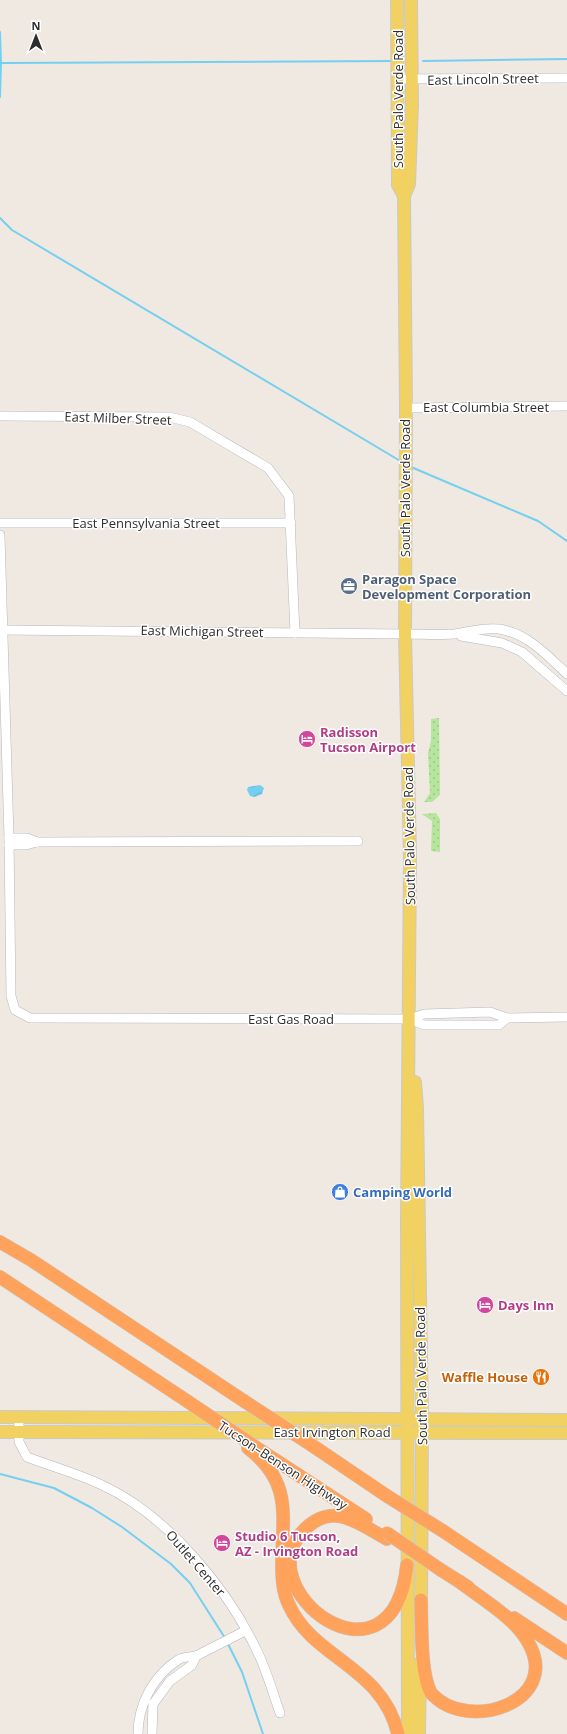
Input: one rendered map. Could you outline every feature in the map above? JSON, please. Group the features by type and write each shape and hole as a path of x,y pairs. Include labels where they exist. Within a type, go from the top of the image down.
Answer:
{"highway":[{"path":"0,1242 31,1260 567,1614"},
{"name":"Tucson–Benson Highway","path":"0,1277 160,1383 252,1448 428,1561 567,1653"},
{"path":"252,1448 267,1464 275,1476 280,1490 283,1509 282,1580 285,1596 292,1612 306,1631 375,1689 390,1710 398,1734"},
{"path":"387,1536 362,1523 344,1517 325,1518 313,1523 301,1533 292,1552 291,1572 299,1592 314,1610 332,1623 349,1628 370,1627 386,1618 397,1606 403,1587 407,1564"},
{"path":"421,1600 425,1675 429,1689 436,1702 452,1716 466,1722 484,1723 502,1718 519,1706 531,1687 535,1669 532,1651 525,1638 515,1626 460,1582"}],"main road":[{"name":"South Palo Verde Road","path":"397,0 398,185 404,196"},
{"name":"South Palo Verde Road","path":"408,1734 406,1419 410,857 405,634 406,408 404,196 409,184 411,0"},
{"name":"South Palo Verde Road","path":"410,1019 417,1108 422,1419 419,1734"},
{"path":"408,1143 413,1150 413,1186 419,1208"},
{"name":"East Irvington Road","path":"0,1417 567,1420"},
{"name":"East Irvington Road","path":"0,1432 422,1432 567,1434"}],"street":[{"name":"East Lincoln Street","path":"398,79 567,78"},
{"name":"East Columbia Street","path":"406,408 567,406"},
{"name":"East Milber Street","path":"0,416 169,417 190,422 268,468 289,496 295,633"},
{"name":"East Pennsylvania Street","path":"0,523 291,522"},
{"path":"0,535 1,630 9,841 26,845 37,842 358,841"},
{"path":"452,634 483,628 500,629 522,638 541,650 567,674"},
{"name":"East Michigan Street","path":"1,630 452,634"},
{"path":"452,634 502,643 515,649 546,671 567,691"},
{"path":"515,649 522,638"},
{"name":"East Gas Road","path":"9,841 11,996 15,1010 30,1018 410,1019 424,1014 490,1012 507,1018 567,1017"},
{"name":"Outlet Center","path":"19,1417 19,1442 27,1457 104,1486 136,1505 165,1527 187,1549 220,1590 242,1632 264,1666 280,1713"},
{"path":"138,1734 141,1706 160,1675 179,1660 196,1656 242,1632"},
{"path":"152,1734 153,1704 170,1681 192,1665 196,1656"},
{"path":"149,1692 157,1699"}],"green space":[{"path":"439,718 440,795 432,802 424,802 430,793 428,753 431,741 431,719"},
{"path":"436,813 440,819 440,852 431,851 432,821 422,814"}],"water":[{"path":"260,785 264,788 262,794 255,797 250,796 247,790 248,787"}],"waterway":[{"path":"0,32 1,63 391,61"},
{"path":"423,61 567,59"},
{"path":"0,97 1,63"},
{"path":"0,218 12,230 402,462"},
{"path":"411,467 538,521 567,541"},
{"path":"0,1474 54,1488 92,1508 122,1527 171,1564 190,1583 225,1638"},
{"path":"227,1642 242,1672 263,1734"}],"place":[{"name":"Paragon Space Development Corporation","path":"349,586"},
{"name":"Radisson Tucson Airport","path":"307,739"},
{"name":"Camping World","path":"340,1192"},
{"name":"Days Inn","path":"485,1305"},
{"name":"Waffle House","path":"541,1377"},
{"name":"Studio 6 Tucson, AZ - Irvington Road","path":"222,1543"}]}
